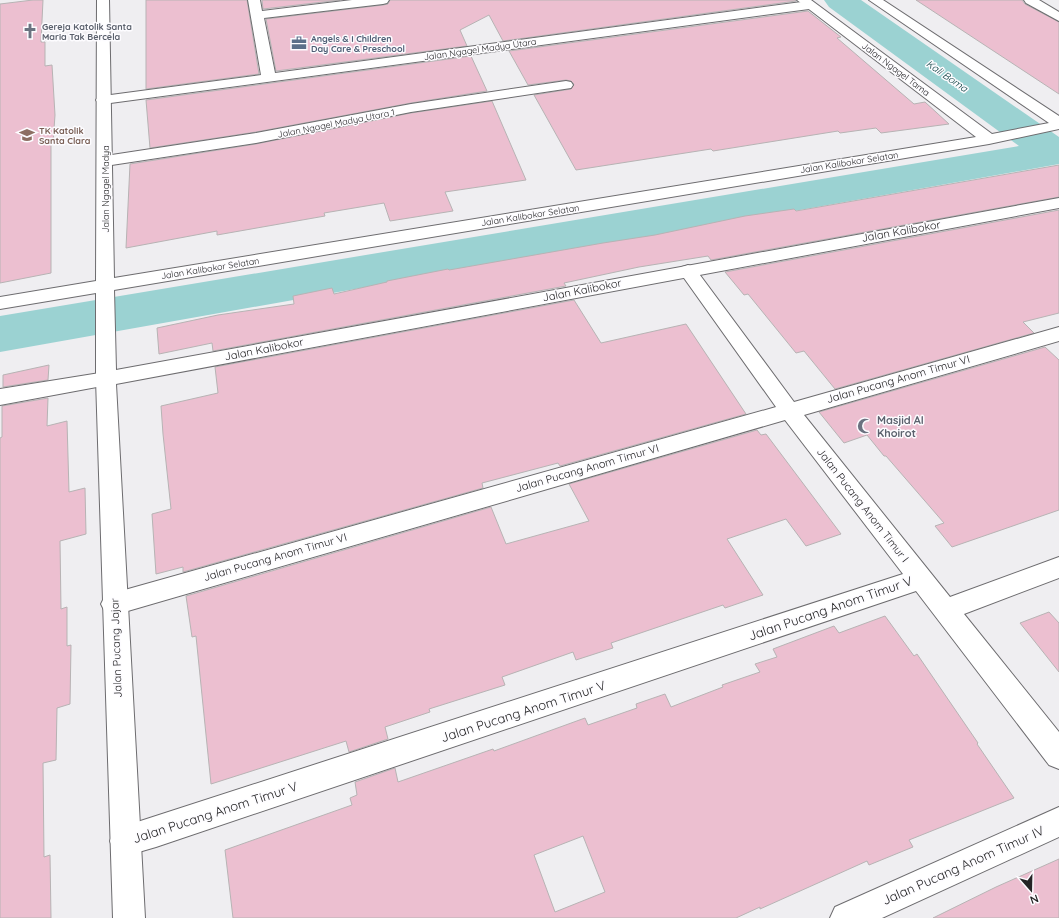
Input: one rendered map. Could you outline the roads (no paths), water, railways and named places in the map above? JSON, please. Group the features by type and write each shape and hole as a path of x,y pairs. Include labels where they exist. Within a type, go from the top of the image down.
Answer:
{"street":[{"name":"Jalan Ngagel Madya","path":"103,0 106,379"},
{"path":"254,0 269,78"},
{"path":"257,15 383,0"},
{"path":"875,0 1056,125"},
{"path":"1030,0 1059,17"},
{"name":"Jalan Ngagel Madya Utara","path":"103,100 806,2"},
{"name":"Jalan Ngagel Tama","path":"806,2 994,138"},
{"name":"Jalan Ngagel Madya Utara 1","path":"105,161 256,138 411,108 566,84"},
{"name":"Jalan Kalibokor Selatan","path":"0,303 994,138 1056,125"},
{"name":"Jalan Kalibokor","path":"0,397 106,379 1059,203"},
{"name":"Jalan Pucang Anom Timur I","path":"688,271 789,410 1059,755"},
{"name":"Jalan Pucang Anom Timur VI","path":"114,604 1059,334"},
{"name":"Jalan Pucang Jajar","path":"106,379 114,604 129,918"},
{"path":"945,610 1059,567"},
{"name":"Jalan Pucang Anom Timur V","path":"125,841 239,805 911,582 920,577"},
{"name":"Jalan Pucang Anom Timur IV","path":"846,918 1059,822"}],"waterway":[{"name":"Kali Boma","path":"840,0 1055,153"},
{"name":"Kali Boma","path":"1055,153 1059,152"},
{"path":"0,334 1055,153"}],"place":[{"name":"Gereja Katolik Santa Maria Tak Bercela","path":"30,31"},
{"name":"Angels & I Children Day Care & Preschool","path":"299,43"},
{"name":"TK Katolik Santa Clara","path":"27,135"},
{"name":"Masjid Al Khoirot","path":"865,426"}]}
